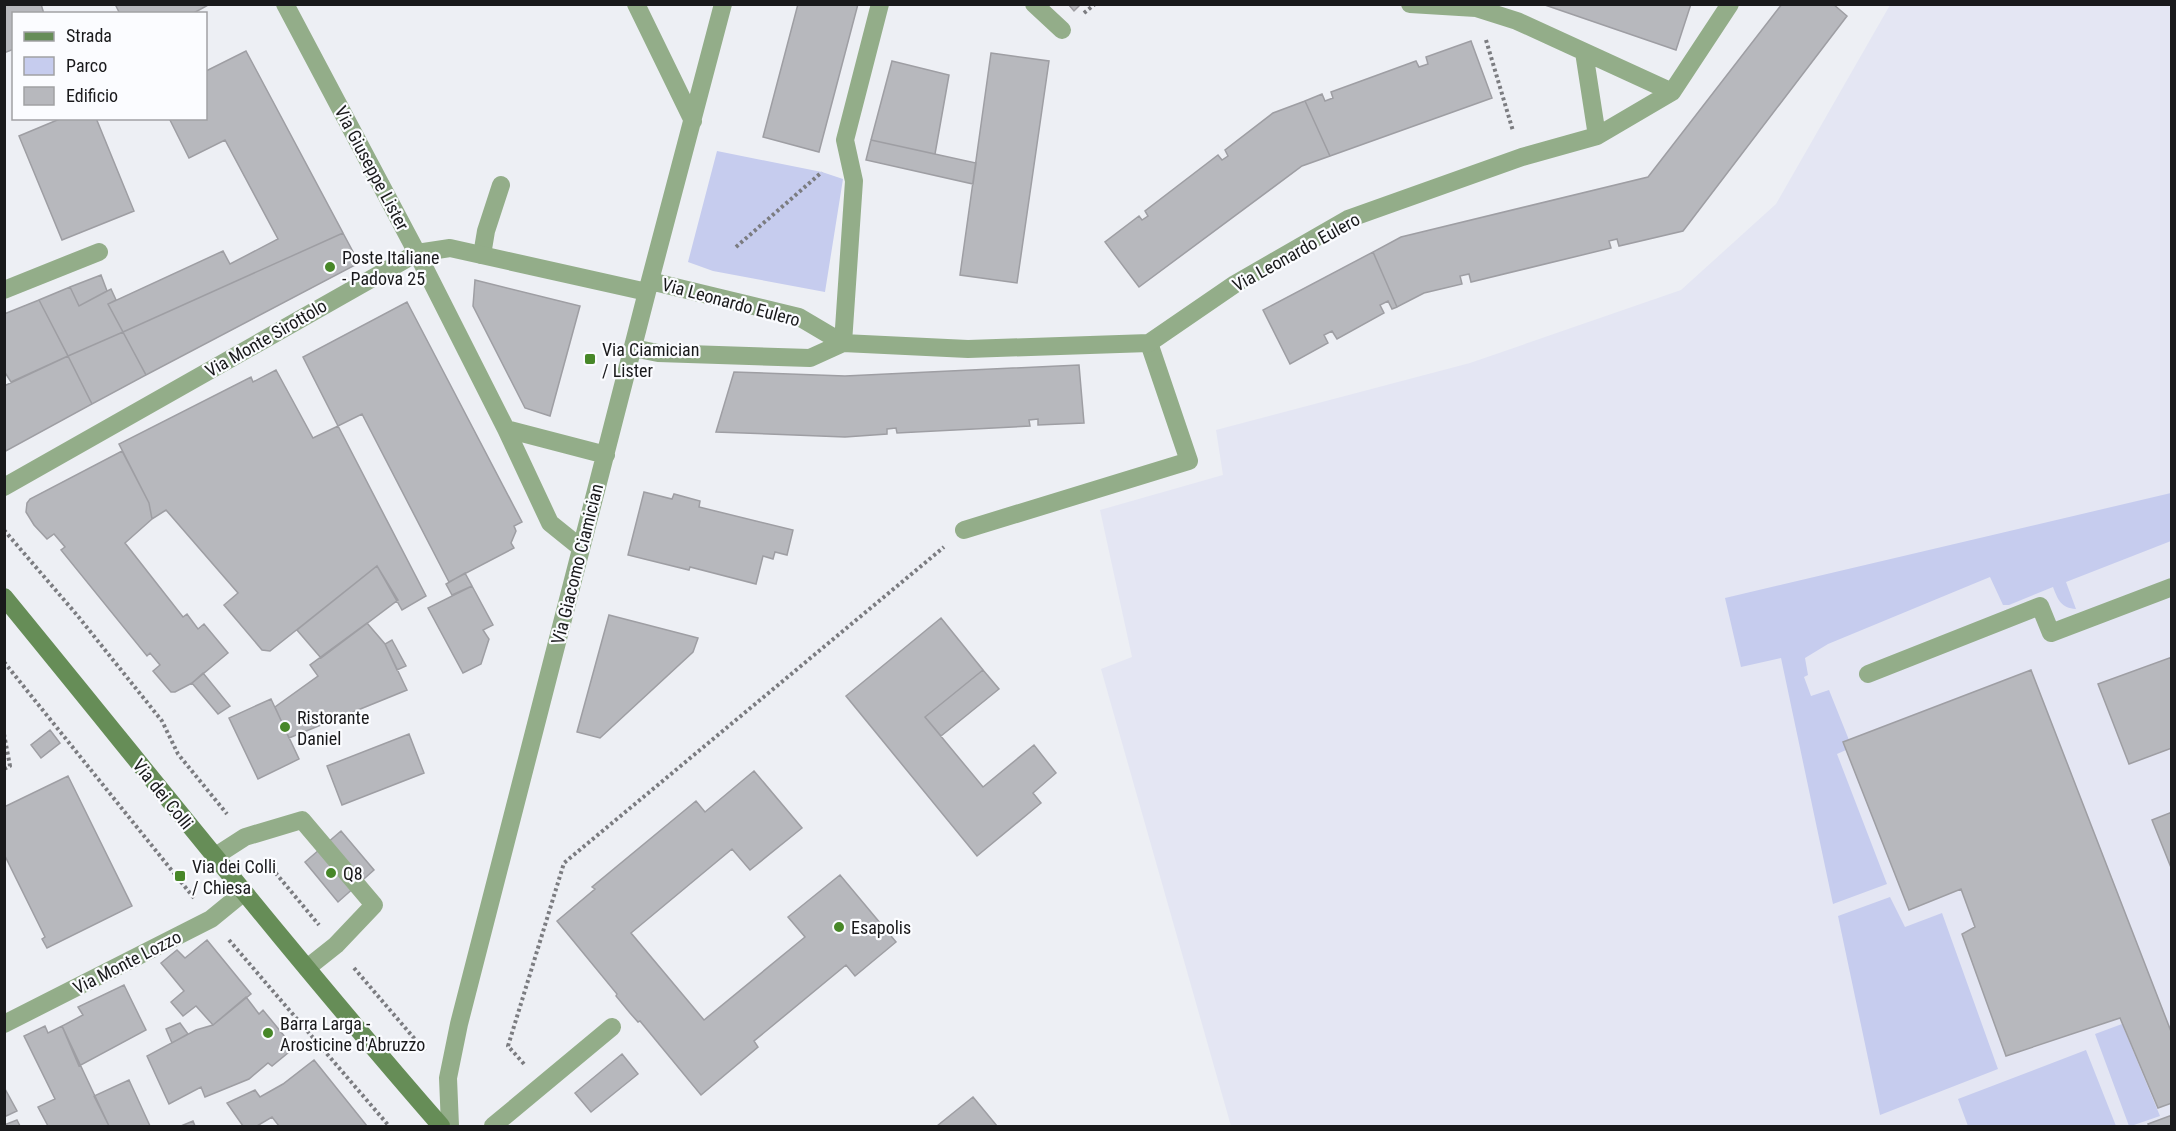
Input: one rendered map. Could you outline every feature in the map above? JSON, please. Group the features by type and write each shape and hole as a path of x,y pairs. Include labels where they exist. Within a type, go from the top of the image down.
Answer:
{"main road":[{"name":"Via dei Colli","path":"4,597 214,857 441,1126"}],"street":[{"name":"Via Giuseppe Lister","path":"285,4 417,253 506,429 550,523 581,548"},
{"path":"636,4 693,121"},
{"name":"Via Giacomo Ciamician","path":"450,1126 448,1078 459,1024 723,4"},
{"path":"843,343 854,181 845,140 880,4"},
{"path":"1034,4 1062,30"},
{"path":"1410,4 1476,8 1517,21 1672,92"},
{"name":"Via Leonardo Eulero","path":"633,348 658,352 810,358 843,343 968,349 1149,343 1235,284 1348,219 1521,157 1597,136 1672,92 1731,4"},
{"path":"1584,52 1597,136"},
{"path":"482,255 486,231 501,185"},
{"name":"Via Monte Sirottolo","path":"4,487 417,253 450,248 649,286"},
{"path":"4,290 99,252"},
{"name":"Via Leonardo Eulero","path":"649,286 799,317 843,343"},
{"path":"964,530 1189,460 1149,343"},
{"path":"506,429 606,455"},
{"path":"1868,674 2040,606 2051,633 2172,587"},
{"path":"214,857 245,837 302,819 374,905 336,945 307,968"},
{"name":"Via Monte Lozzo","path":"4,1024 211,919 244,892"},
{"path":"493,1126 612,1027"}],"path":[{"path":"1476,8 1521,157"},
{"path":"736,247 822,172 845,140"},
{"path":"4,530 77,615 162,721 178,754 405,1029"},
{"path":"542,1085 508,1046 564,863 964,530"},
{"path":"4,662 200,906"},
{"path":"4,734 10,766 4,769"},
{"path":"223,933 389,1126"}],"shaded area":[{"path":"1890,5 2171,5 2171,1126 1231,1126 1101,669 1132,657 1100,510 1223,475 1216,430 1470,363 1681,290 1776,204"}],"green space":[{"path":"717,151 822,172 843,179 825,292 713,271 688,262"},
{"path":"2171,493 2171,541 2066,582 2076,609 2067,607 2061,602 2053,587 2009,605 2003,605 1990,577 1828,644 1805,658 1808,675 1804,677 1811,696 1829,690 1849,740 1843,742 1846,750 1837,754 1887,884 1833,904 1781,658 1741,667 1725,598"},
{"path":"1890,897 1905,927 1942,913 1998,1069 1880,1115 1838,916"},
{"path":"2122,1024 2160,1116 2131,1126 2129,1126 2095,1034"},
{"path":"2086,1050 2116,1126 1968,1126 1958,1099"}],"building":[{"path":"4,4 41,4 43,12 12,12 12,50 4,53"},
{"path":"115,4 210,4 196,12 119,12"},
{"path":"798,4 858,4 819,152 763,137"},
{"path":"1068,4 1081,4 1074,11"},
{"path":"1542,4 1691,4 1676,50"},
{"path":"1782,4 1833,4 1847,16 1683,231 1619,246 1617,239 1609,241 1611,248 1471,282 1469,274 1460,276 1462,284 1424,293 1397,307 1373,252 1401,237 1648,177"},
{"path":"1471,41 1492,98 1330,156 1305,101 1322,94 1325,101 1333,98 1331,92 1416,61 1419,67 1428,64 1426,57"},
{"path":"246,51 343,233 123,332 108,304 223,251 230,264 278,239 225,140 189,158 170,120 207,120 207,70"},
{"path":"991,53 1049,61 1017,283 960,275"},
{"path":"892,61 949,75 935,154 871,140"},
{"path":"1305,101 1330,156 1302,166 1139,287 1105,242 1139,216 1142,220 1148,216 1145,211 1218,155 1222,160 1228,156 1225,150 1273,113"},
{"path":"57,120 97,120 134,211 62,240 19,136"},
{"path":"871,140 976,163 973,184 866,160"},
{"path":"343,233 359,263 146,375 123,332"},
{"path":"1373,252 1397,307 1392,309 1388,301 1380,305 1384,313 1337,339 1332,331 1324,335 1328,343 1290,364 1263,310"},
{"path":"101,275 107,291 79,306 70,287"},
{"path":"475,280 580,306 550,416 525,408 473,306"},
{"path":"70,287 79,306 111,289 116,300 108,304 123,332 68,356 39,300"},
{"path":"39,300 68,356 11,382 4,371 4,314"},
{"path":"407,302 522,522 514,526 516,531 511,543 514,548 449,582 362,414 338,426 303,357"},
{"path":"123,332 146,375 92,404 68,356"},
{"path":"68,356 92,404 4,452 4,386"},
{"path":"1079,365 1084,423 1038,425 1038,419 1029,420 1030,426 897,433 896,428 887,429 887,434 845,437 716,432 734,372 845,376"},
{"path":"276,370 313,438 338,426 426,596 402,610 377,566 270,651 262,650 224,605 238,593 166,510 152,519 149,503 119,444 251,377 253,382"},
{"path":"122,451 149,503 152,519 125,543 183,617 187,614 198,629 204,624 228,653 192,683 175,692 171,692 153,671 160,665 150,653 147,656 61,550 65,547 54,534 47,539 26,512 30,499"},
{"path":"644,492 672,499 674,494 700,501 699,507 793,530 787,555 775,552 773,559 763,556 756,584 690,567 689,570 628,555"},
{"path":"377,566 398,600 321,658 297,630"},
{"path":"465,573 472,586 452,595 446,584"},
{"path":"472,586 493,625 483,630 489,639 481,664 463,673 428,608"},
{"path":"609,615 698,638 693,652 600,738 577,732"},
{"path":"941,618 983,670 925,717 983,787 1034,745 1056,773 1033,793 1041,803 977,856 846,696"},
{"path":"367,623 385,644 407,690 289,738 275,707 318,676 310,665"},
{"path":"392,640 406,666 397,670 385,644"},
{"path":"2172,657 2172,748 2129,764 2098,684"},
{"path":"983,670 999,689 941,736 925,717"},
{"path":"2031,670 2172,1034 2172,1103 2158,1108 2120,1018 2006,1056 1962,934 1975,927 1961,889 1909,910 1843,742"},
{"path":"203,673 230,706 218,714 192,683"},
{"path":"271,699 299,759 258,779 229,718"},
{"path":"50,730 60,743 41,758 31,745"},
{"path":"409,734 424,773 342,805 327,766"},
{"name":"Esapolis","path":"754,771 802,828 750,870 732,849 631,933 704,1020 805,937 788,917 840,875 896,942 855,976 846,965 754,1041 758,1047 701,1095 640,1021 638,1022 630,1013 557,921 595,889 592,887 696,801 705,812"},
{"path":"68,776 132,906 47,948 42,939 45,937 4,854 4,807"},
{"path":"2172,812 2172,870 2152,820"},
{"path":"341,831 374,870 338,902 305,862"},
{"path":"207,940 251,994 213,1025 196,1006 183,1016 171,1002 184,991 161,963 177,950 185,958"},
{"path":"124,985 146,1030 79,1066 62,1026 83,1015 78,1007"},
{"path":"246,997 259,1014 263,1010 294,1048 272,1066 268,1063 249,1079 205,1097 201,1087 169,1104 147,1056 196,1030 213,1025"},
{"path":"180,1023 188,1034 172,1043 166,1029"},
{"path":"45,1026 48,1033 62,1026 109,1126 48,1126 38,1107 55,1099 24,1036"},
{"path":"622,1054 638,1074 591,1112 575,1093"},
{"path":"314,1060 367,1126 279,1126 272,1117 257,1126 243,1126 227,1103 255,1090 260,1097 283,1084"},
{"path":"129,1080 150,1126 109,1126 94,1096"},
{"path":"4,1087 17,1111 4,1117"},
{"path":"973,1097 997,1126 937,1126"},
{"path":"2172,1115 2172,1126 2149,1126 2148,1124"},
{"path":"17,1120 20,1126 4,1126 4,1125"},
{"path":"193,1121 195,1126 181,1126"}],"place":[{"name":"Poste Italiane - Padova 25","path":"330,267"},
{"name":"Via Ciamician / Lister","path":"590,359"},
{"name":"Ristorante Daniel","path":"285,727"},
{"name":"Q8","path":"331,873"},
{"name":"Via dei Colli / Chiesa","path":"180,876"},
{"name":"Esapolis","path":"839,927"},
{"name":"Barra Larga - Arosticine d'Abruzzo","path":"268,1033"}]}
